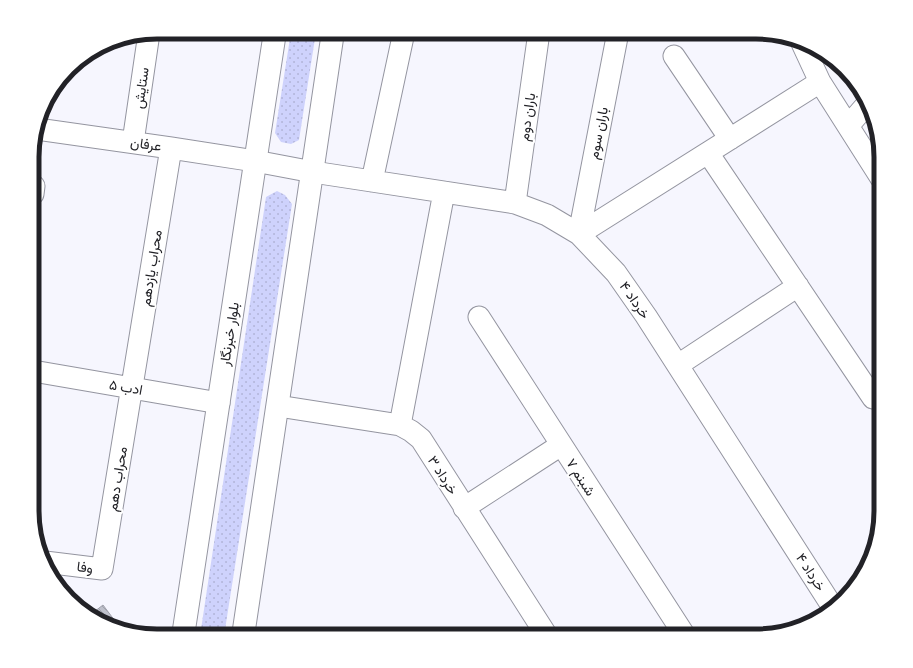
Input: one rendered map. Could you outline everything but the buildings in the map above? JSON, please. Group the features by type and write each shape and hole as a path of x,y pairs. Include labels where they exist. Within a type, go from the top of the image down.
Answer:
{"main road":[{"name":"بلوار خبرنگار","path":"184,629 274,39"},
{"path":"244,629 333,39"}],"street":[{"path":"372,180 402,39"},
{"name":"باران دوم","path":"515,203 538,39"},
{"name":"باران سوم","path":"579,234 617,39"},
{"name":"ستایش","path":"133,142 148,40"},
{"path":"804,50 820,82 874,167"},
{"path":"674,56 730,139"},
{"path":"579,234 820,82"},
{"path":"848,126 863,108"},
{"name":"عرفان","path":"42,130 255,161 313,172"},
{"name":"محراب یازدهم","path":"131,388 171,148"},
{"path":"708,153 873,398"},
{"name":"خرداد ۴","path":"313,172 515,203 547,215 579,234 616,273 678,365 830,603"},
{"path":"400,425 444,192"},
{"path":"678,365 798,286"},
{"name":"شبنم ۷","path":"479,317 680,629"},
{"name":"ادب ۵","path":"39,372 218,403"},
{"name":"محراب دهم","path":"102,569 131,388"},
{"name":"خرداد ۳","path":"278,406 400,425 421,439 542,629"},
{"path":"464,508 561,445"},
{"name":"وفا","path":"51,563 102,569"}],"shaded area":[{"path":"290,39 315,39 299,140 291,144 281,142 275,133"},
{"path":"277,191 285,195 292,204 225,629 201,629 266,197"}]}
